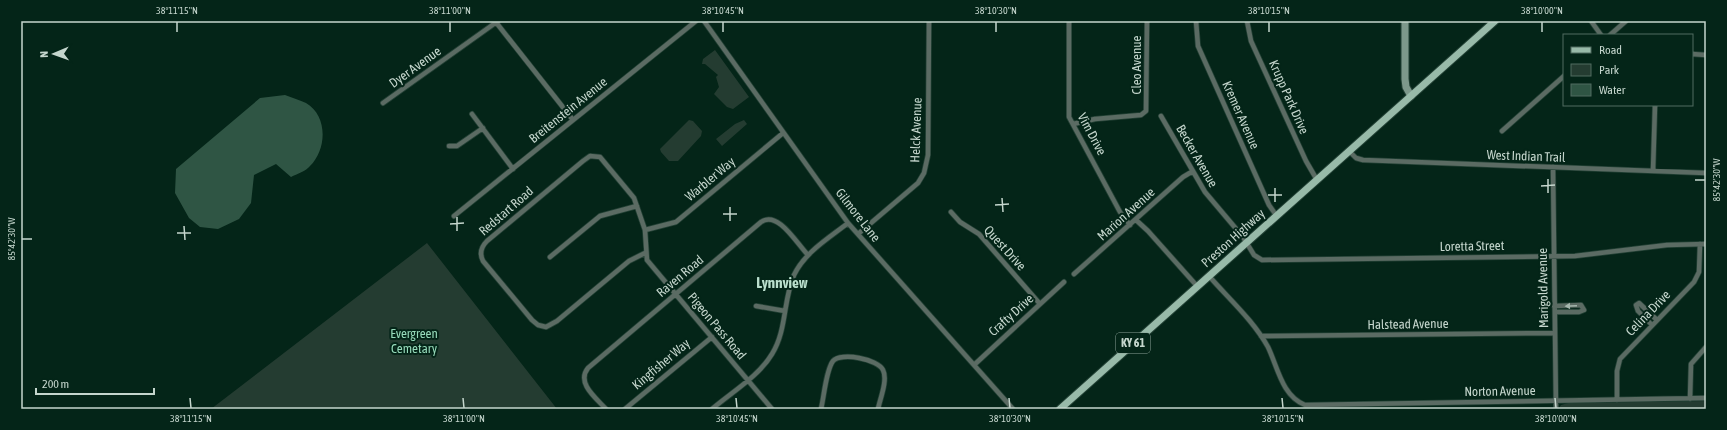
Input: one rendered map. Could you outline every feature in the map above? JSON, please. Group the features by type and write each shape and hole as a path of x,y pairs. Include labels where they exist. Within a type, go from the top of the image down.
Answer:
{"main road":[{"path":"1405,21 1405,79 1406,87 1411,96"},
{"name":"Preston Highway","path":"1060,409 1495,21"}],"street":[{"path":"496,21 573,120"},
{"name":"Dyer Avenue","path":"383,103 496,21"},
{"name":"Breitenstein Avenue","path":"454,216 696,21"},
{"name":"Gilmore Lane","path":"704,21 848,223 1013,409"},
{"name":"Helck Avenue","path":"858,234 918,183 924,173 928,155 929,21"},
{"name":"Vim Drive","path":"1069,21 1069,117 1120,212 1130,225"},
{"name":"Cleo Avenue","path":"1073,124 1095,118 1141,115 1146,109 1147,21"},
{"name":"Kremer Avenue","path":"1196,21 1198,46 1269,204 1276,215"},
{"name":"Krupp Park Drive","path":"1247,21 1251,41 1306,162 1317,180"},
{"path":"1591,21 1600,34"},
{"path":"1611,34 1626,21"},
{"path":"1693,54 1706,54"},
{"path":"1502,131 1563,77"},
{"path":"1653,171 1655,106"},
{"path":"472,114 513,169"},
{"name":"Becker Avenue","path":"1161,116 1205,192 1243,236 1246,243"},
{"path":"449,146 456,146 483,128"},
{"name":"Warbler Way","path":"644,230 676,222 783,133"},
{"name":"West Indian Trail","path":"1349,151 1356,158 1363,160 1706,173"},
{"name":"Pigeon Pass Road","path":"594,156 602,159 630,191 637,206 644,230 645,253 647,260 772,409"},
{"name":"Redstart Road","path":"594,156 583,161 482,247 480,256 528,316 538,325 546,327 551,325 629,261 645,253"},
{"name":"Marigold Avenue","path":"1553,168 1556,409"},
{"name":"Marion Avenue","path":"1074,274 1183,177 1193,171"},
{"path":"550,257 600,216 637,206"},
{"name":"Quest Drive","path":"951,212 964,225 979,234 1040,304"},
{"name":"Raven Road","path":"606,409 584,382 584,373 588,368 766,220 772,219 780,223 808,255"},
{"path":"1136,220 1148,231 1197,286"},
{"path":"712,409 767,362 779,338 792,280 803,260 848,223"},
{"name":"Loretta Street","path":"1246,243 1256,257 1267,260 1591,255 1667,245 1706,244"},
{"name":"Celina Drive","path":"1617,400 1618,362 1698,276 1700,267 1700,244"},
{"name":"Norton Avenue","path":"1210,276 1261,336 1289,394 1300,403 1319,405 1706,398"},
{"name":"Crafty Drive","path":"974,365 1064,282"},
{"path":"1652,325 1638,311 1636,305 1639,303 1657,320"},
{"path":"756,306 785,311"},
{"path":"1554,306 1583,307 1584,310 1579,312 1555,312"},
{"name":"Halstead Avenue","path":"1261,336 1555,333"},
{"name":"Kingfisher Way","path":"626,409 712,337"},
{"path":"1690,399 1692,364 1706,347"},
{"path":"822,409 832,363 838,358 845,356 875,362 883,370 885,376 878,409"}],"green space":[{"path":"715,50 749,97 733,109 727,107 714,94 719,87 716,77 718,75 705,64 702,64 703,59"},
{"path":"689,120 693,121 702,131 701,136 678,161 669,161 660,149"},
{"path":"744,120 747,124 722,146 716,139 735,124"},
{"name":"Evergreen Cemetary","path":"427,243 557,409 211,409"},
{"path":"1706,401 1706,409 1558,409 1561,405 1568,403"}],"water":[{"path":"285,95 306,103 318,116 323,133 320,151 316,159 306,169 291,177 276,164 254,175 251,203 239,219 218,229 200,227 189,218 175,193 176,169 260,98"}],"district":[{"name":"Lynnview","path":"782,282"}]}
